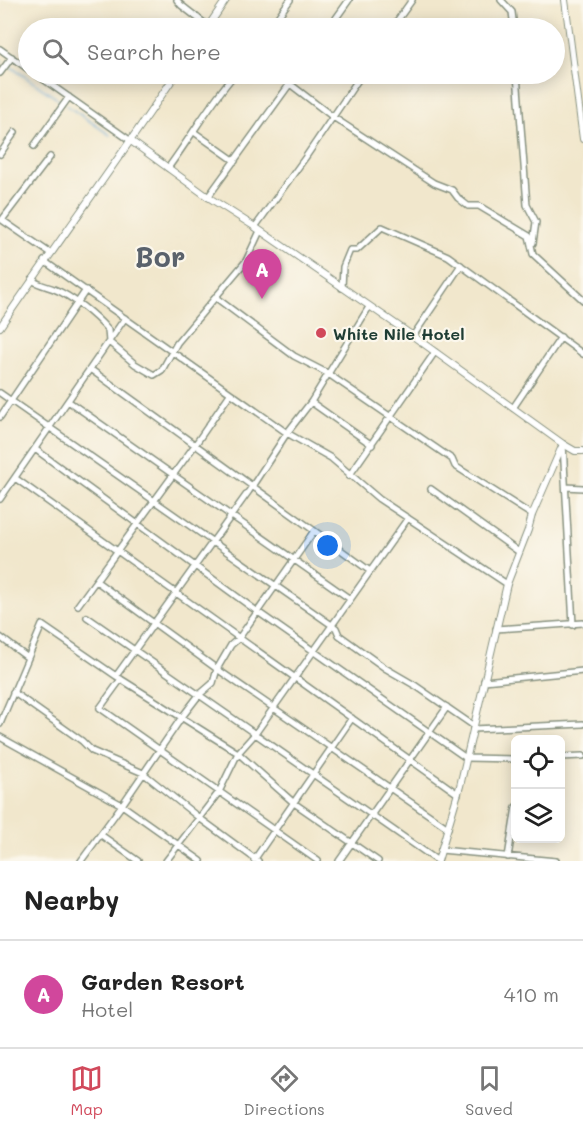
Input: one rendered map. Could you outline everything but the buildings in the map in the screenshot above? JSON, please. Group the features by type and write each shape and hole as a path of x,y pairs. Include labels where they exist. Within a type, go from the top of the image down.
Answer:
{"street":[{"path":"177,0 196,18"},
{"path":"213,18 226,0"},
{"path":"277,18 290,0"},
{"path":"336,18 349,0"},
{"path":"400,18 412,0"},
{"path":"501,0 512,12 513,18"},
{"path":"565,0 583,139"},
{"path":"0,49 18,62"},
{"path":"0,73 12,57"},
{"path":"50,84 208,197 413,336 563,444 575,451 583,451"},
{"path":"0,327 169,84"},
{"path":"168,168 226,84"},
{"path":"208,197 290,84 333,117 434,183 452,190 468,206 479,206 529,236 533,254 583,300"},
{"path":"108,342 154,375 162,370 172,350 246,261 258,229 355,84"},
{"path":"518,84 527,205 536,222 533,254"},
{"path":"34,146 69,97"},
{"path":"0,154 15,132"},
{"path":"194,132 235,161"},
{"path":"50,157 1,220 50,253"},
{"path":"342,288 343,267 350,250 357,250 382,227 448,256 583,354"},
{"path":"44,261 172,350 230,394 287,433 324,453 379,499 507,584"},
{"path":"413,336 461,265"},
{"path":"32,280 78,303 108,330 108,342"},
{"path":"0,417 86,290"},
{"path":"216,297 294,356 327,373 452,459 454,466 532,515"},
{"path":"318,861 100,708 134,649 311,402 369,307"},
{"path":"0,499 125,318"},
{"path":"513,408 561,337"},
{"path":"349,476 435,352"},
{"path":"90,369 370,571"},
{"path":"0,393 332,624 339,635 384,668 447,707 474,728 583,724"},
{"path":"78,605 174,475 230,394"},
{"path":"68,401 350,599"},
{"path":"311,402 372,445"},
{"path":"563,444 573,625"},
{"path":"87,617 438,861 458,794 507,584 532,515 563,444"},
{"path":"35,449 258,612 466,758 511,759"},
{"path":"15,478 458,794"},
{"path":"566,487 583,488"},
{"path":"431,489 519,552"},
{"path":"166,861 219,792 238,753 255,734 408,518"},
{"path":"81,861 182,717 199,695 213,683 217,669 231,645 258,612 314,531"},
{"path":"96,580 217,669 448,828"},
{"path":"496,628 583,624"},
{"path":"0,724 42,625 238,753 294,803 378,861"},
{"path":"0,637 28,658"},
{"path":"484,681 583,671"},
{"path":"13,693 82,741 92,751 142,773 255,860 352,718"},
{"path":"339,861 447,707"},
{"path":"0,737 122,805 201,861"},
{"path":"565,757 583,756"},
{"path":"101,835 138,861"},
{"path":"508,857 511,838"},
{"path":"441,849 556,861"}],"waterway":[{"path":"0,59 3,62"},
{"path":"11,67 18,72"},
{"path":"36,84 62,102"},
{"path":"66,105 110,135"}],"place":[{"name":"Garden Resort","path":"262,299"},
{"name":"White Nile Hotel","path":"321,333"}],"district":[{"name":"Bor","path":"160,256"}]}
